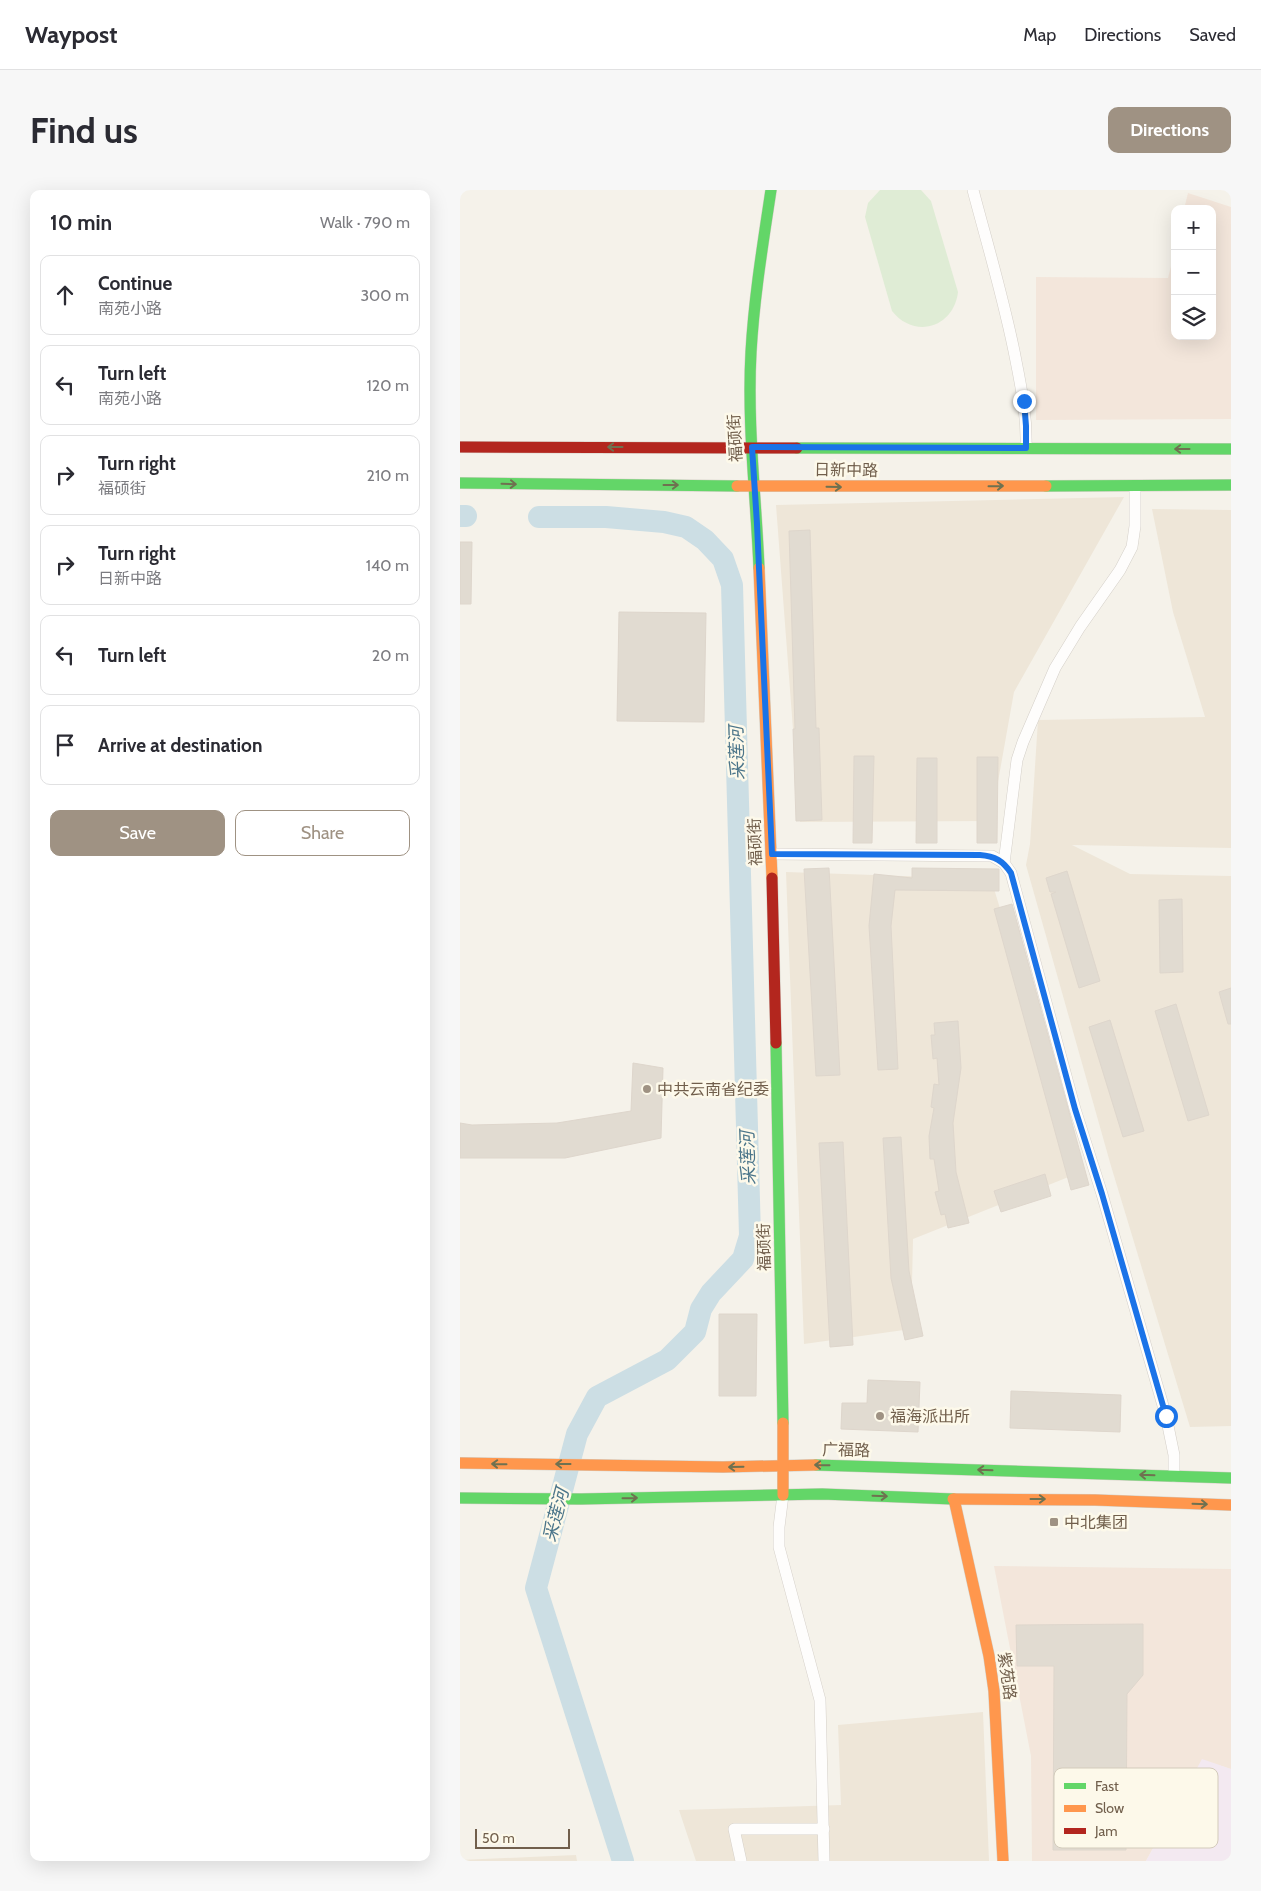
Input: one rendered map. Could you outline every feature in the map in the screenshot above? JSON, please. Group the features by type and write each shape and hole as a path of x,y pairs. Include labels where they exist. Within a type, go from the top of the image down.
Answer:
{"main road":[{"name":"福硕街","path":"771,190 762,247 751,350 750,408 772,854 783,1494"},
{"name":"日新中路","path":"460,447 1231,450"},
{"name":"日新中路","path":"460,483 872,487 1231,485"},
{"name":"广福路","path":"460,1463 723,1467 822,1465 1231,1478"},
{"path":"460,1498 581,1499 783,1494 954,1499 1095,1500 1231,1505"},
{"name":"紫苑路","path":"954,1499 989,1656 994,1691 1003,1861"}],"street":[{"path":"972,190 1008,323 1024,401 1026,448"},
{"path":"1004,863 1017,760 1020,751 1039,702 1055,668 1080,627 1120,570 1132,547 1135,526 1135,486"},
{"path":"772,854 980,855 992,856 1004,863 1011,873 1075,1109 1102,1194 1166,1416 1174,1455 1174,1476"},
{"path":"783,1494 779,1527 779,1547 820,1700 824,1861"},
{"path":"741,1861 734,1829 824,1829"}],"shaded area":[{"path":"1188,193 1231,207 1231,419 1036,420 1036,277 1168,278 1171,266 1171,340 1216,340 1216,205 1185,205"},
{"path":"1124,497 1014,692 991,821 800,822 776,505"},
{"path":"1152,509 1231,510 1231,848 1072,845 1130,874 1231,876 1231,1426 1190,1427 1111,1166 1026,865 1030,844 1038,720 1205,717 1173,612"},
{"path":"786,872 991,879 1081,1172 913,1239 911,1329 804,1344"},
{"path":"994,1566 1231,1569 1231,1769 1202,1760 1198,1768 1054,1768 1054,1848 1153,1848 1146,1861 1032,1861 1031,1756"},
{"path":"983,1712 989,1861 696,1861 679,1810 841,1805 838,1725"},
{"path":"1202,1759 1231,1769 1231,1861 1146,1861 1153,1848 1218,1848 1218,1768 1197,1768"},
{"path":"576,1855 577,1861 460,1861 460,1860"}],"green space":[{"path":"880,190 921,190 931,201 958,292 955,304 949,314 932,326 911,325 901,320 892,311 865,217 868,203"}],"building":[{"path":"810,530 816,728 819,728 822,820 796,821 789,531"},
{"path":"460,542 472,542 471,604 460,604"},
{"path":"619,612 706,613 704,722 617,721"},
{"path":"854,756 874,756 872,843 853,843"},
{"path":"977,757 998,757 997,843 977,843"},
{"path":"917,758 937,758 937,843 916,843"},
{"path":"829,868 840,1075 816,1076 804,869"},
{"path":"912,868 999,869 999,891 895,890 891,926 898,1069 878,1070 869,926 874,874 912,878"},
{"path":"1067,871 1100,981 1079,988 1051,894 1056,892 1050,892 1046,878"},
{"path":"1182,899 1183,972 1160,973 1159,900"},
{"path":"1012,904 1089,1185 1071,1190 994,909"},
{"path":"1231,988 1231,1024 1228,1024 1219,992"},
{"path":"1176,1004 1209,1115 1188,1121 1155,1011"},
{"path":"1110,1020 1144,1131 1123,1137 1089,1027"},
{"path":"958,1021 961,1068 953,1123 956,1172 969,1223 948,1228 945,1214 941,1215 935,1192 939,1191 934,1159 930,1159 929,1136 934,1108 931,1107 934,1084 939,1085 937,1058 933,1059 931,1035 935,1035 934,1023"},
{"name":"中共云南省纪委","path":"633,1063 663,1068 661,1138 565,1158 460,1158 460,1123 472,1125 557,1123 631,1111"},
{"path":"901,1137 909,1271 923,1336 905,1340 891,1278 883,1138"},
{"path":"843,1142 853,1345 830,1347 819,1143"},
{"path":"1045,1174 1051,1196 1001,1212 994,1191"},
{"path":"719,1314 757,1314 756,1396 719,1396"},
{"name":"福海派出所","path":"868,1380 920,1382 918,1432 841,1429 842,1403 867,1403"},
{"path":"1011,1391 1121,1395 1120,1432 1010,1428"},
{"path":"1143,1624 1143,1675 1127,1694 1127,1768 1054,1768 1054,1848 1126,1848 1126,1850 1053,1850 1054,1666 1017,1666 1016,1625"}],"waterway":[{"name":"采莲河","path":"460,516 466,516"},
{"name":"采莲河","path":"539,517 606,517 664,522 686,527 705,540 723,559 732,585 750,1236 743,1259 711,1293 701,1309 695,1332 667,1360 597,1397 577,1434 536,1588 623,1861"}],"traffic: fast":[{"path":"759,568 751,433 750,379 754,311 771,190"},
{"path":"797,448 1231,449"},
{"path":"460,483 737,486"},
{"path":"1046,486 1231,485"},
{"path":"776,1043 783,1423"},
{"path":"816,1465 1231,1478"},
{"path":"460,1498 581,1499 822,1494 953,1499"}],"traffic: slow":[{"path":"737,486 1046,486"},
{"path":"759,568 772,878"},
{"path":"783,1423 783,1495"},
{"path":"460,1463 723,1467 816,1465"},
{"path":"953,1499 1095,1500 1231,1505"},
{"path":"954,1499 989,1656 994,1691 1003,1861"}],"traffic: jam":[{"path":"460,447 797,448"},
{"path":"772,878 776,1043"}],"place":[{"name":"中共云南省纪委","path":"647,1089"},
{"name":"福海派出所","path":"880,1416"},
{"name":"中北集团","path":"1054,1522"}],"route":[{"path":"1024,401 1026,448 887,449 752,447 772,854 980,855 992,856 1004,863 1011,873 1075,1109 1102,1194 1166,1416"}]}
